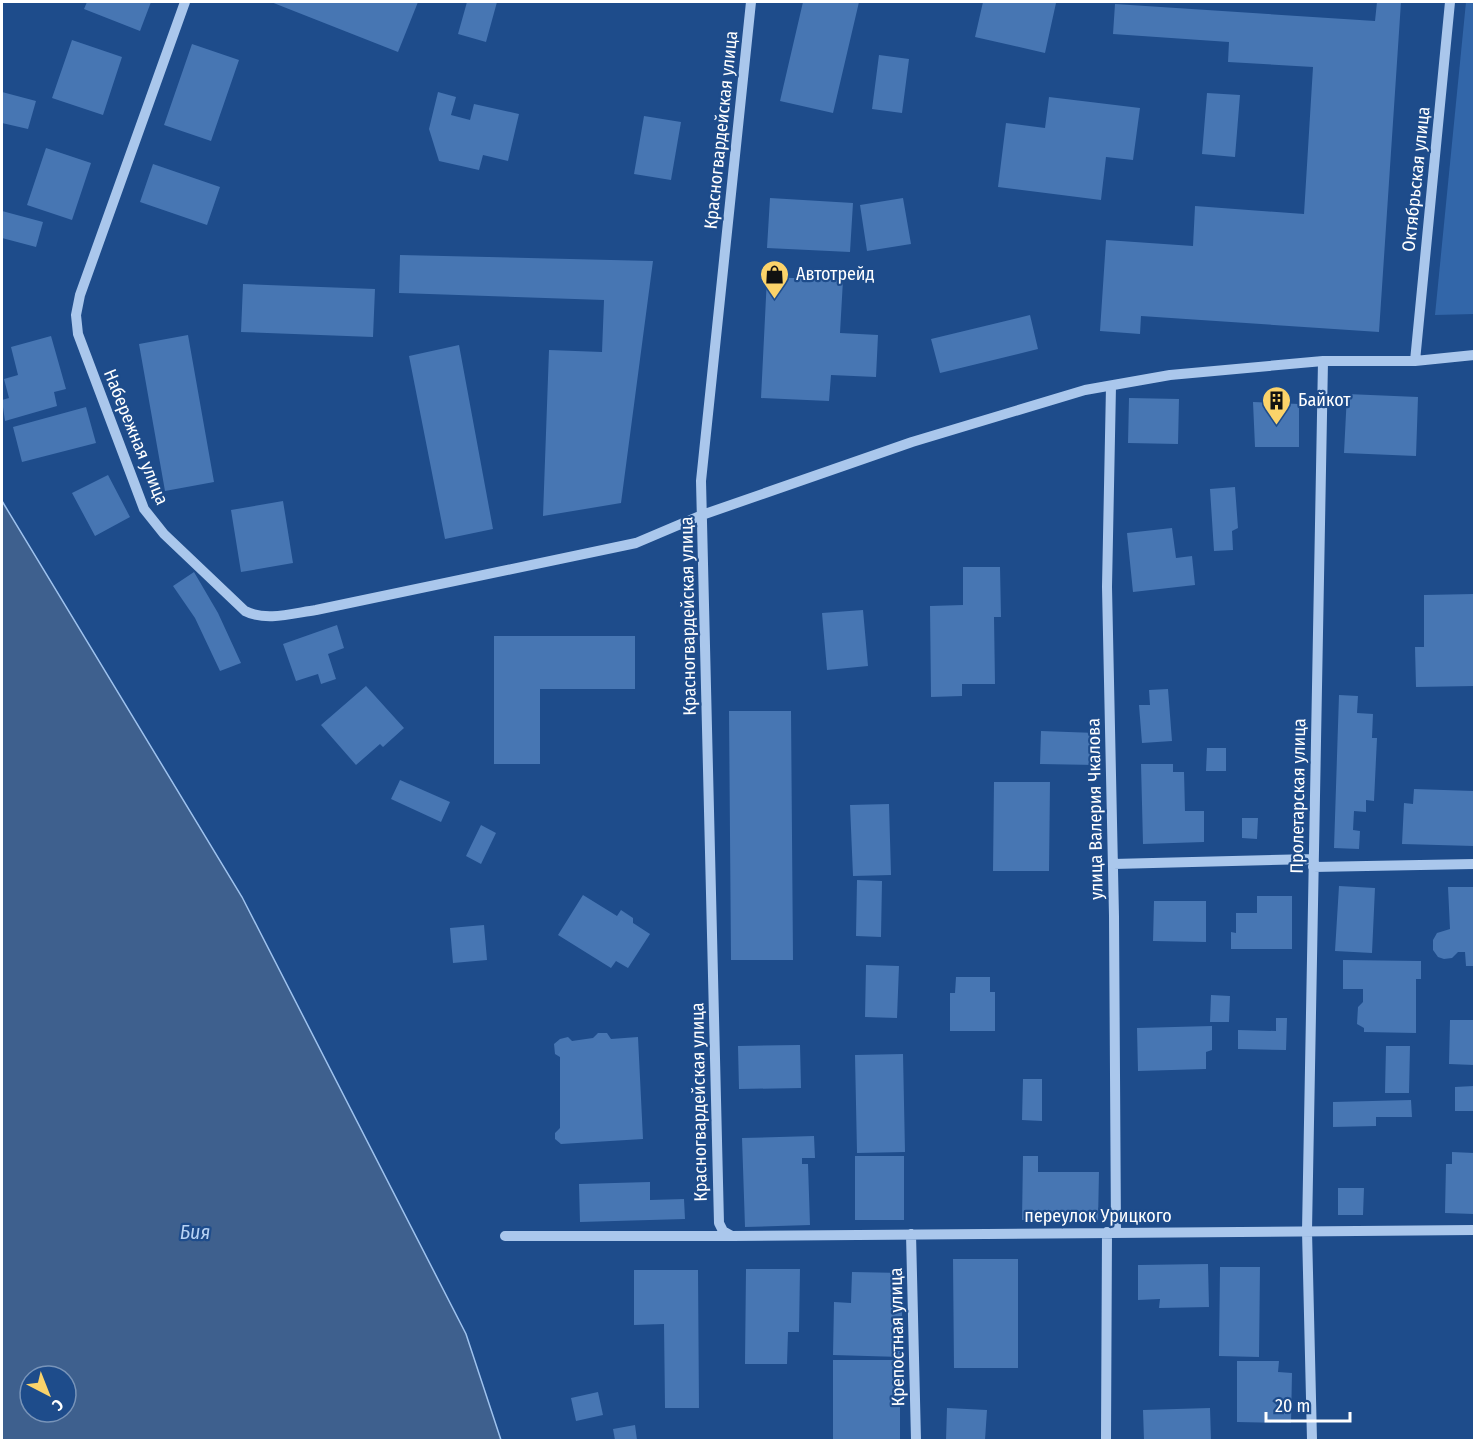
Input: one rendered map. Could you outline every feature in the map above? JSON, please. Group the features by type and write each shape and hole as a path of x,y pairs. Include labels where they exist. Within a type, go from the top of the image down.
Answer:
{"street":[{"name":"Набережная улица","path":"185,2 80,295 76,315 78,334 144,509 164,534 246,611 255,616 316,610 636,543 702,515 912,442 1085,390 1170,375 1323,361 1415,361 1474,355"},
{"name":"Красногвардейская улица","path":"727,1233 719,1223 702,470 751,2"},
{"name":"Октябрьская улица","path":"1415,361 1450,2"},
{"name":"Пролетарская улица","path":"1312,1440 1307,1231 1323,361"},
{"name":"улица Валерия Чкалова","path":"1106,1440 1111,1232 1113,864 1107,587 1111,386"},
{"path":"1113,864 1474,864"},
{"name":"переулок Урицкого","path":"505,1236 1474,1230"},
{"name":"Крепостная улица","path":"911,1234 916,1440"}],"shaded area":[{"path":"1466,2 1474,2 1474,314 1435,315"}],"water":[{"name":"Бия","path":"2,501 242,897 466,1334 501,1440 2,1440"}],"building":[{"path":"87,2 151,2 140,31 84,9"},
{"path":"271,2 418,2 398,52"},
{"path":"467,2 497,2 486,42 458,34"},
{"path":"803,2 859,2 833,113 780,101"},
{"path":"983,2 1056,3 1045,53 975,37"},
{"path":"1377,2 1401,2 1379,332 1141,316 1140,334 1100,331 1106,240 1193,246 1195,206 1304,214 1313,67 1228,62 1229,42 1113,34 1115,4 1375,21"},
{"path":"72,40 122,57 103,115 52,98"},
{"path":"192,44 239,60 211,141 164,125"},
{"path":"879,55 909,59 902,113 872,109"},
{"path":"2,92 36,101 28,129 2,123"},
{"path":"438,92 456,97 451,115 470,120 474,104 519,114 508,161 483,155 479,170 439,161 429,129"},
{"path":"1207,93 1240,95 1235,157 1202,154"},
{"path":"1049,97 1140,108 1133,160 1106,157 1101,200 998,187 1006,123 1045,128"},
{"path":"644,116 681,122 671,180 634,174"},
{"path":"46,148 91,163 72,220 27,205"},
{"path":"153,164 220,187 207,225 140,202"},
{"path":"770,198 853,203 850,252 767,248"},
{"path":"903,198 911,244 867,251 860,205"},
{"path":"2,211 43,222 36,247 2,238"},
{"path":"400,255 653,261 621,503 543,516 549,350 602,352 604,300 399,293"},
{"path":"767,277 843,280 840,333 878,335 876,377 831,375 829,401 761,398"},
{"path":"243,284 375,289 373,337 241,332"},
{"path":"1030,315 1038,349 940,373 931,339"},
{"path":"188,335 214,482 165,491 139,344"},
{"path":"51,336 66,389 54,392 57,406 5,421 2,400 9,398 4,379 18,375 11,347"},
{"path":"459,345 493,529 445,539 409,356"},
{"path":"1347,394 1418,397 1416,456 1344,453"},
{"path":"1129,398 1179,399 1178,444 1128,443"},
{"name":"Байкот","path":"1253,402 1299,404 1299,447 1255,447"},
{"path":"86,407 96,443 22,462 13,427"},
{"path":"108,475 130,517 95,536 72,493"},
{"path":"1235,487 1238,528 1232,531 1233,550 1214,551 1210,489"},
{"path":"283,501 293,563 241,572 231,510"},
{"path":"1172,528 1176,558 1192,556 1195,585 1133,592 1127,533"},
{"path":"963,567 1000,567 1001,617 994,617 995,684 962,684 962,696 931,697 930,606 963,605"},
{"path":"194,572 218,613 241,663 220,671 195,618 173,586"},
{"path":"1474,594 1474,686 1416,687 1415,647 1424,647 1424,595"},
{"path":"863,610 868,666 827,670 822,613"},
{"path":"337,625 344,648 328,654 336,679 321,684 318,674 296,681 283,644"},
{"path":"494,636 635,636 635,689 540,689 540,764 494,764"},
{"path":"366,686 404,728 383,747 380,744 356,765 321,725"},
{"path":"1168,689 1172,741 1142,743 1139,705 1150,705 1149,690"},
{"path":"1339,695 1358,696 1357,713 1373,714 1372,738 1377,738 1374,801 1366,800 1366,812 1354,811 1353,830 1360,831 1359,849 1334,848"},
{"path":"729,711 791,711 793,960 731,960"},
{"path":"1041,731 1096,733 1096,765 1040,764"},
{"path":"1207,748 1226,748 1226,771 1206,771"},
{"path":"1141,764 1173,764 1173,772 1184,772 1185,811 1204,811 1204,842 1143,844"},
{"path":"400,780 450,802 441,822 391,799"},
{"path":"994,782 1050,782 1049,871 993,871"},
{"path":"1414,789 1474,791 1474,846 1402,844 1404,803 1413,804"},
{"path":"889,804 891,875 853,876 850,805"},
{"path":"1242,818 1258,818 1257,839 1242,838"},
{"path":"481,825 496,833 481,864 466,856"},
{"path":"857,880 882,881 881,937 856,936"},
{"path":"1339,886 1375,888 1372,953 1335,951"},
{"path":"1448,887 1474,887 1474,966 1466,966 1465,952 1458,952 1452,958 1444,959 1438,957 1433,950 1433,940 1437,933 1450,929"},
{"path":"583,895 617,916 621,910 633,918 633,923 650,934 628,968 616,961 611,968 558,935"},
{"path":"1257,896 1292,896 1292,949 1231,949 1231,932 1236,933 1236,913 1257,913"},
{"path":"1154,901 1206,901 1206,942 1153,941"},
{"path":"484,925 487,960 453,963 450,928"},
{"path":"1343,960 1421,961 1421,979 1416,979 1416,1033 1364,1032 1364,1028 1357,1024 1358,1007 1363,1002 1363,989 1343,989"},
{"path":"866,965 899,966 897,1018 865,1017"},
{"path":"956,977 990,977 990,992 995,992 995,1031 950,1031 950,993 955,993"},
{"path":"1211,995 1230,996 1229,1022 1210,1022"},
{"path":"1276,1018 1287,1018 1286,1050 1238,1049 1238,1030 1276,1031"},
{"path":"1450,1020 1474,1020 1474,1065 1449,1064"},
{"path":"1212,1026 1212,1050 1206,1052 1206,1069 1138,1071 1137,1028"},
{"path":"598,1033 607,1033 611,1039 638,1037 643,1139 561,1144 555,1139 555,1133 560,1128 560,1057 555,1054 554,1044 568,1037 572,1041 593,1038"},
{"path":"800,1045 801,1088 739,1089 738,1046"},
{"path":"1386,1046 1410,1046 1409,1093 1385,1093"},
{"path":"903,1054 905,1152 857,1153 855,1055"},
{"path":"1023,1079 1042,1079 1042,1121 1022,1120"},
{"path":"1474,1086 1474,1111 1455,1111 1455,1087"},
{"path":"1411,1100 1412,1117 1376,1117 1376,1126 1333,1127 1333,1102"},
{"path":"814,1136 815,1158 802,1158 802,1164 808,1164 810,1225 745,1227 742,1138"},
{"path":"1452,1152 1474,1153 1474,1214 1445,1213 1446,1164 1452,1164"},
{"path":"855,1156 904,1156 904,1220 855,1220"},
{"path":"1023,1156 1038,1156 1038,1172 1099,1172 1098,1221 1022,1220"},
{"path":"650,1182 650,1200 684,1199 685,1219 580,1222 579,1184"},
{"path":"1338,1188 1364,1188 1363,1215 1338,1215"},
{"path":"953,1259 1018,1259 1018,1368 954,1368"},
{"path":"1208,1264 1209,1307 1159,1308 1160,1299 1138,1300 1138,1265"},
{"path":"1220,1267 1260,1267 1259,1357 1219,1356"},
{"path":"746,1269 800,1269 799,1332 788,1332 787,1364 745,1364"},
{"path":"634,1270 698,1270 699,1408 665,1408 664,1324 634,1325"},
{"path":"852,1272 903,1273 901,1357 833,1355 834,1302 851,1303"},
{"path":"833,1360 900,1360 900,1440 833,1440"},
{"path":"1237,1361 1279,1361 1278,1372 1292,1373 1291,1423 1237,1422"},
{"path":"598,1392 603,1415 576,1421 571,1398"},
{"path":"947,1408 987,1410 985,1440 946,1440"},
{"path":"1210,1408 1211,1440 1144,1440 1143,1410"},
{"path":"635,1425 637,1440 615,1440 613,1429"}],"place":[{"name":"Автотрейд","path":"775,300"},
{"name":"Байкот","path":"1277,426"}]}
